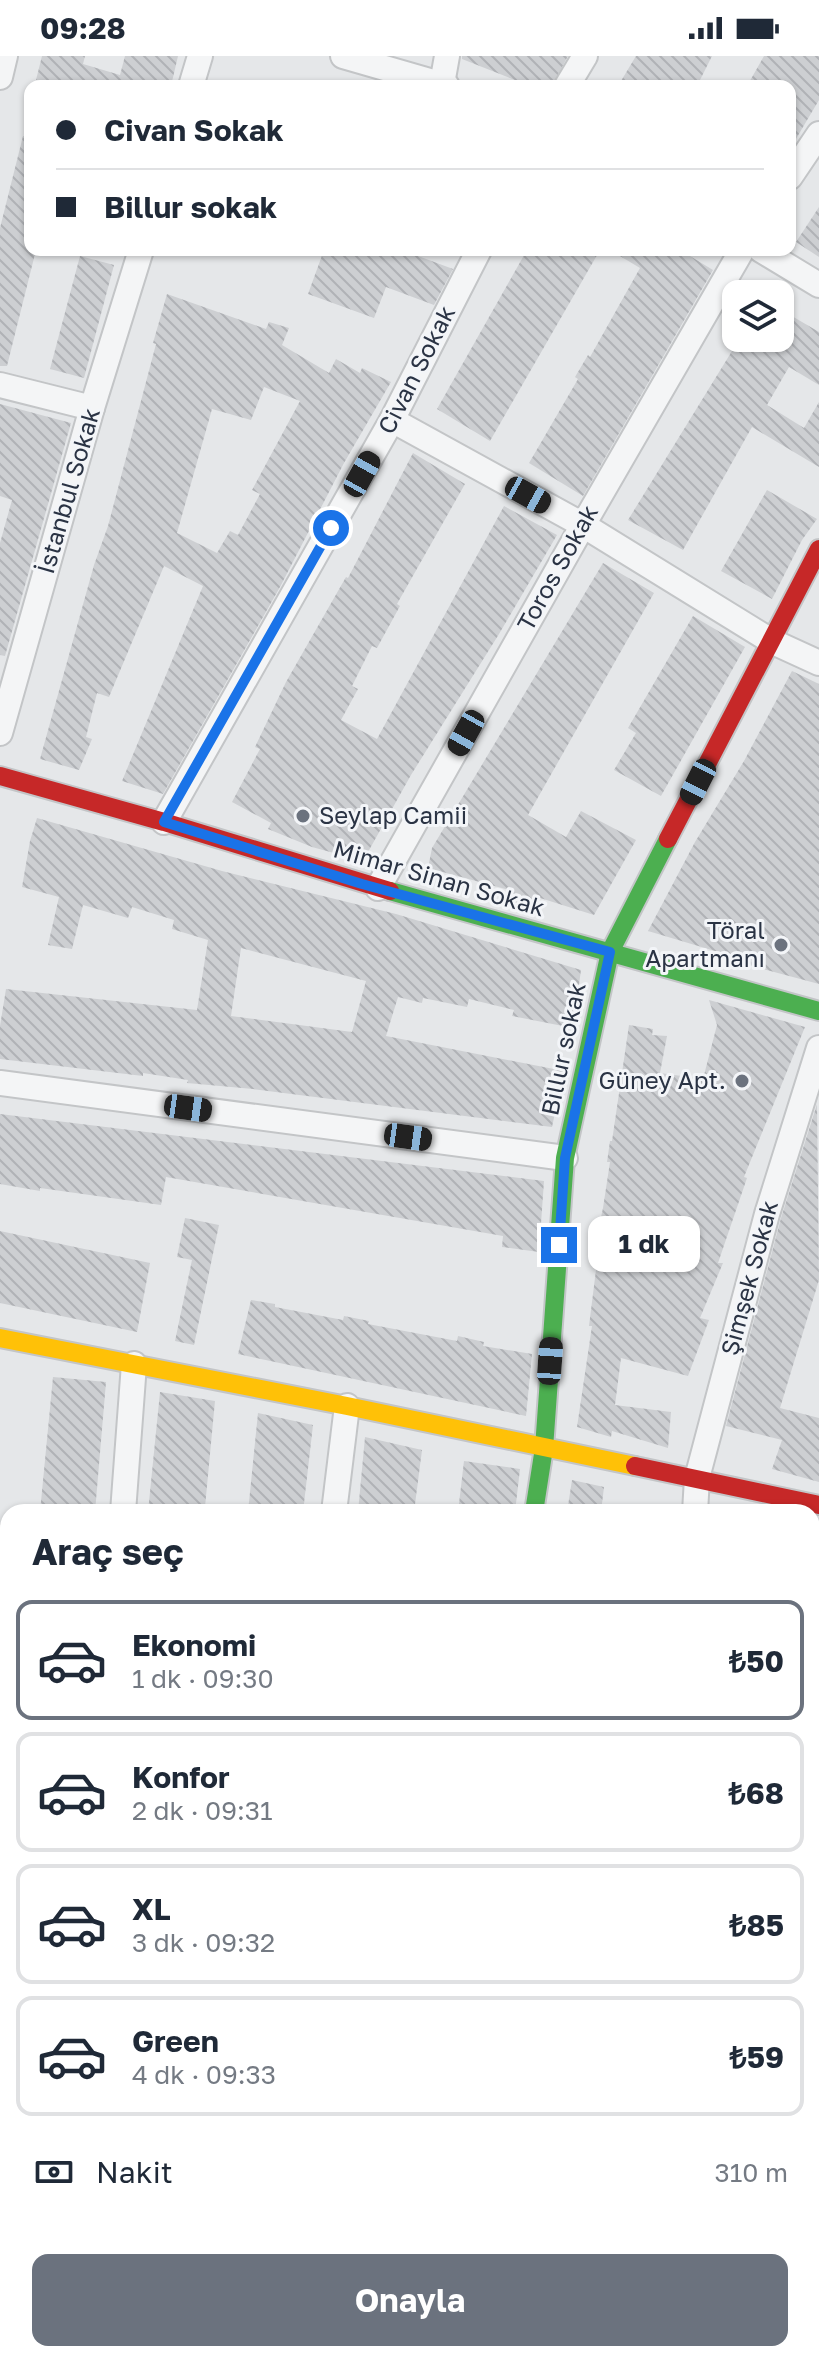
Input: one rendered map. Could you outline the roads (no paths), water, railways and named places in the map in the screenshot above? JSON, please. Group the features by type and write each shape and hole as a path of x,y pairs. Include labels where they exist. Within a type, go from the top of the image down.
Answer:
{"main road":[{"name":"Billur sokak","path":"535,1504 544,1448 565,1158 610,952 819,549"},
{"name":"Mimar Sinan Sokak","path":"0,776 164,822 378,888 819,1011"},
{"path":"0,1338 347,1406 814,1504"}],"street":[{"path":"0,77 5,56"},
{"path":"193,80 200,56"},
{"path":"343,56 427,80"},
{"path":"445,80 447,56"},
{"path":"571,80 585,56"},
{"path":"796,168 819,134"},
{"name":"İstanbul Sokak","path":"0,733 92,408 139,256"},
{"name":"Civan Sokak","path":"164,822 392,420 476,256"},
{"name":"Toros Sokak","path":"378,888 739,256"},
{"path":"771,256 819,285"},
{"path":"0,385 92,408"},
{"path":"392,420 583,525 771,641 819,663"},
{"name":"Şimşek Sokak","path":"695,1504 697,1478 767,1214 819,1048"},
{"path":"0,1083 565,1158"},
{"path":"124,1504 134,1364"},
{"path":"335,1504 347,1406"}],"place":[{"name":"Seylap Camii","path":"303,816"},
{"name":"Töral Apartmanı","path":"781,945"},
{"name":"Güney Apt.","path":"742,1081"}]}
